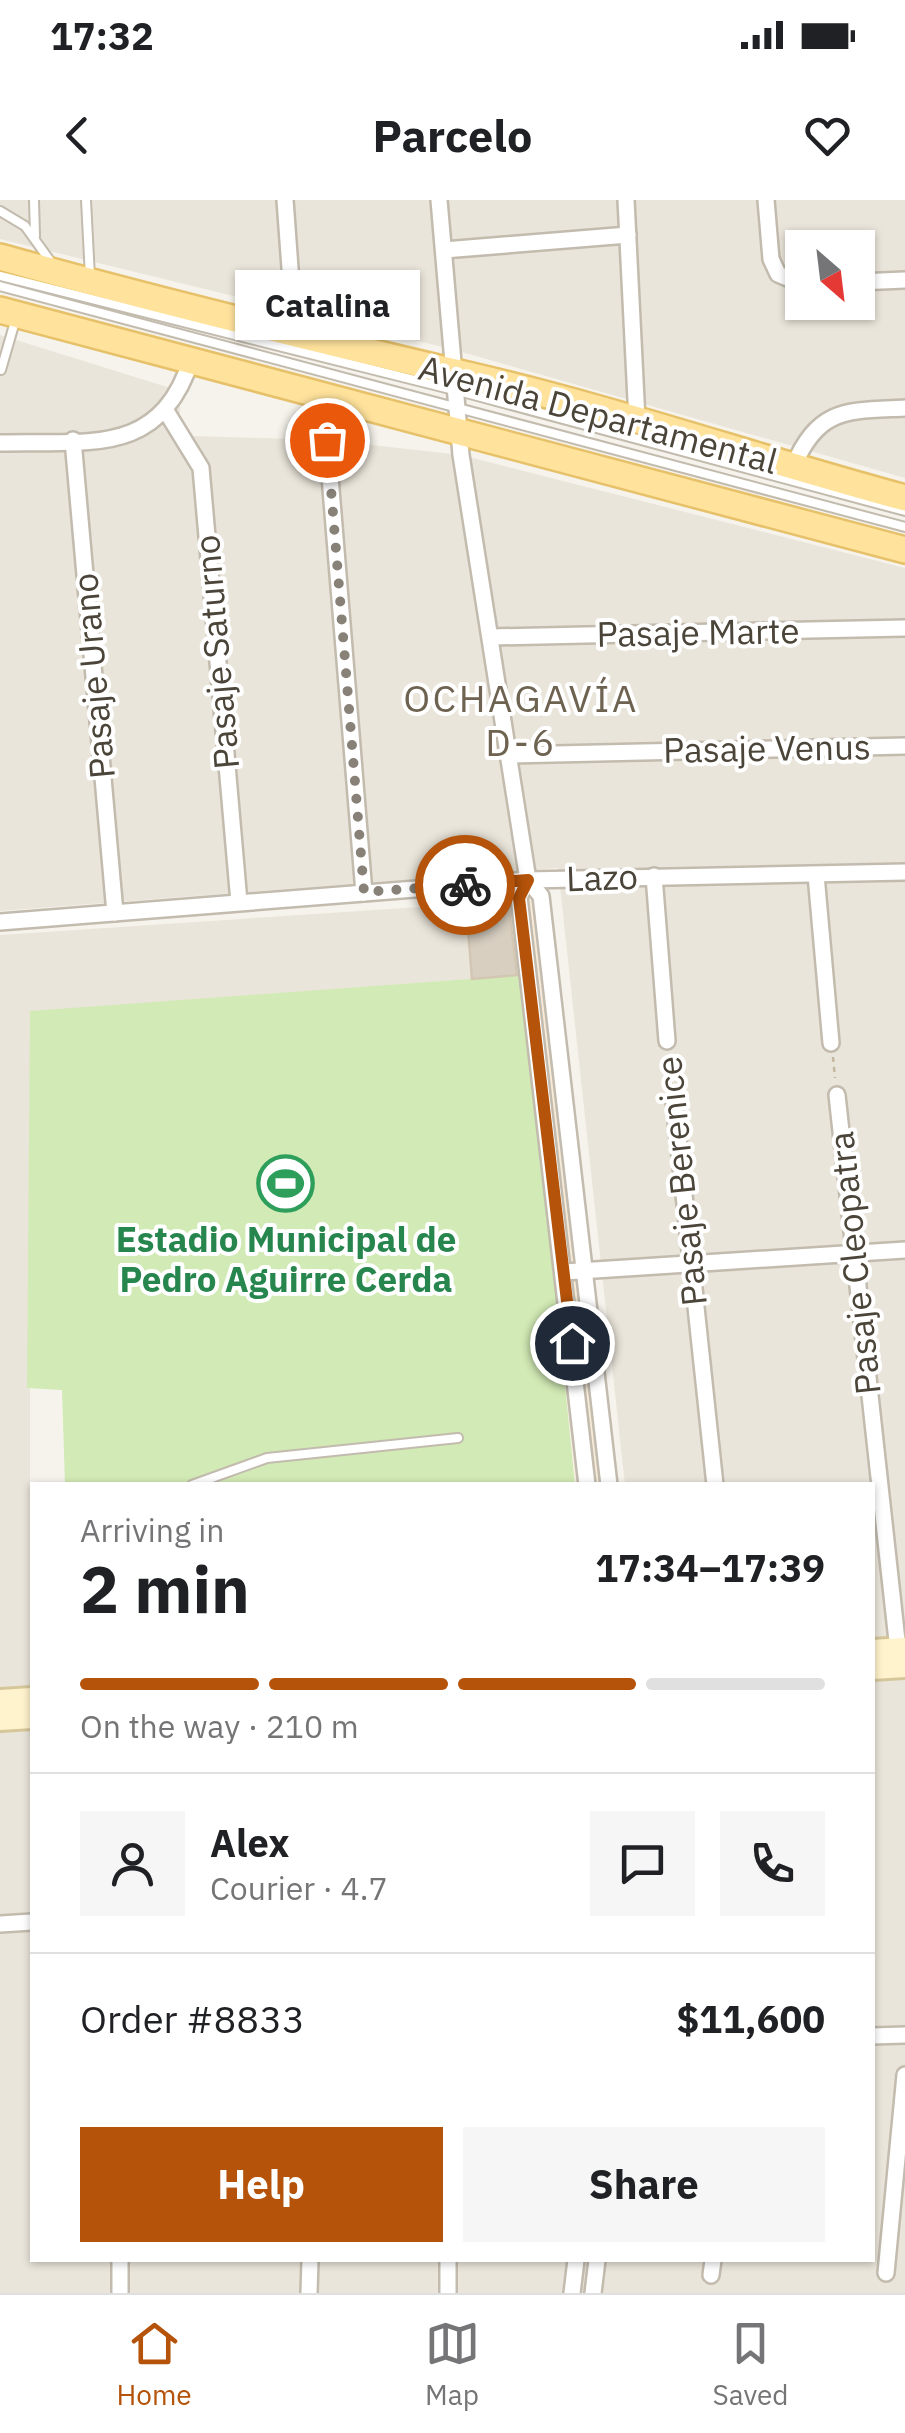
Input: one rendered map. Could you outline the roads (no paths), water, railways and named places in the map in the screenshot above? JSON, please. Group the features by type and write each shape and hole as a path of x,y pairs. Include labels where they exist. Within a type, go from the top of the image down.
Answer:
{"main road":[{"name":"Avenida Departamental","path":"0,257 295,336 456,400 905,550"},
{"name":"Avenida Departamental","path":"9,312 328,397 456,400 637,420 905,498"}],"street":[{"path":"285,200 295,336"},
{"path":"439,200 456,400 490,637 528,880 542,896 609,1482"},
{"path":"626,200 637,420"},
{"path":"766,200 771,259 778,274 785,277"},
{"path":"444,250 628,235"},
{"path":"875,281 905,280"},
{"path":"0,444 115,440 145,429 180,392 190,360"},
{"path":"328,397 327,440 364,892"},
{"path":"793,468 816,428 836,413 905,408"},
{"name":"Pasaje Saturno","path":"166,411 201,468 239,902"},
{"name":"Pasaje Urano","path":"73,440 115,912"},
{"name":"Pasaje Marte","path":"490,637 905,628"},
{"name":"Pasaje Venus","path":"510,755 905,746"},
{"name":"Lazo","path":"0,922 528,880 905,872"},
{"path":"816,875 831,1043"},
{"name":"Pasaje Berenice","path":"654,876 667,1041"},
{"path":"528,880 519,898 587,1482"},
{"name":"Pasaje Cleopatra","path":"837,1095 877,1476 903,1655"},
{"name":"Pasaje Berenice","path":"674,1101 714,1482"},
{"path":"564,1272 905,1250"},
{"path":"875,1651 903,1655"},
{"path":"875,1667 903,1655"},
{"path":"0,1701 30,1699"},
{"path":"0,1719 30,1718"},
{"path":"0,1924 30,1922"},
{"path":"875,2036 905,2035"},
{"path":"886,2273 905,2075"},
{"path":"120,2262 120,2293"},
{"path":"309,2293 310,2262"},
{"path":"448,2262 448,2293"},
{"path":"572,2293 576,2262"},
{"path":"593,2293 597,2262"}],"lane":[{"path":"34,200 34,236"},
{"path":"86,200 90,282"},
{"path":"0,211 14,216 34,236 58,273"},
{"path":"0,276 905,527"},
{"path":"0,286 905,511"},
{"path":"1,370 9,312"},
{"path":"201,1482 267,1458 458,1438"}],"place":[{"name":"Catalina","path":"327,440"},
{"name":"Estadio Municipal de Pedro Aguirre Cerda","path":"286,1184"}],"district":[{"name":"OCHAGAVÍA D-6","path":"521,721"}]}
